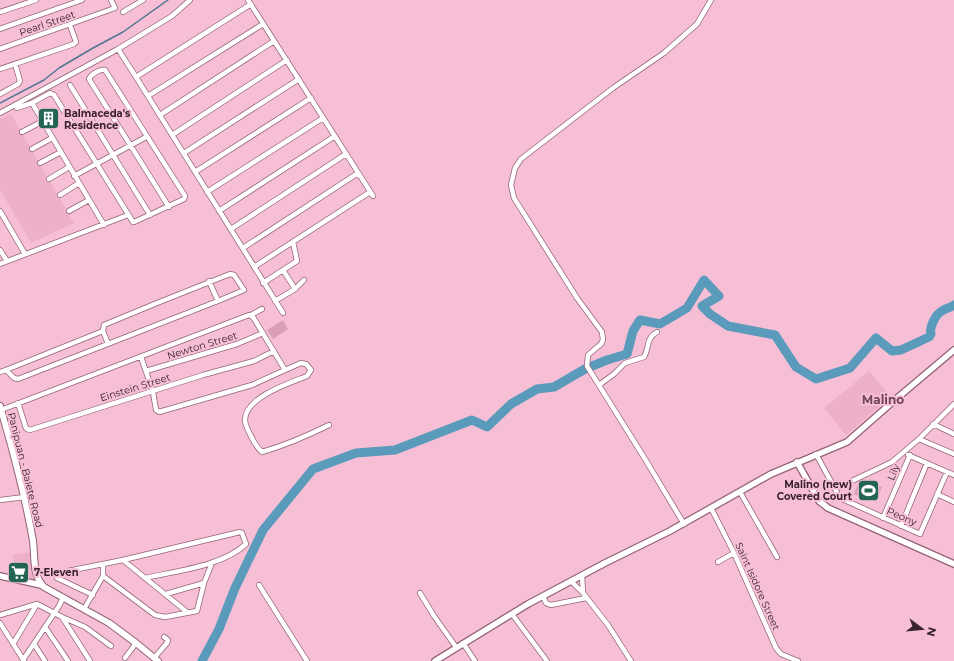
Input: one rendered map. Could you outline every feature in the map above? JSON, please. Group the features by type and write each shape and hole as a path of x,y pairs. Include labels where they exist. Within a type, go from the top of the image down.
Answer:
{"main road":[{"name":"Panipuan - Balete Road","path":"0,408 2,422 25,497 38,581 41,585"},
{"path":"41,585 109,623 156,659"}],"street":[{"path":"0,12 36,0"},
{"path":"0,29 82,0"},
{"name":"Pearl Street","path":"0,49 115,8 112,0"},
{"path":"123,12 144,0"},
{"path":"0,113 118,49 172,16 190,0"},
{"path":"684,524 645,458 591,374 587,366 588,355 601,344 603,340 602,332 577,298 514,198 511,185 515,168 521,159 613,88 664,53 697,24 712,0"},
{"path":"136,77 250,2 358,173 371,194 254,267"},
{"path":"148,96 263,24"},
{"path":"0,69 74,44 76,42 70,25"},
{"path":"160,115 274,41"},
{"path":"118,49 283,314"},
{"path":"172,135 287,60"},
{"path":"0,94 18,84 20,81 15,64"},
{"path":"17,108 32,103 50,94 54,95 131,221 134,222 169,207 184,200 185,196 146,137 105,70 90,76 89,79 169,207"},
{"path":"184,153 299,80"},
{"path":"70,85 150,215"},
{"path":"195,172 310,98"},
{"path":"32,103 104,225"},
{"path":"207,192 323,118"},
{"path":"22,132 43,121"},
{"path":"219,210 335,136"},
{"path":"74,176 146,137"},
{"path":"32,148 52,138"},
{"path":"40,163 60,152"},
{"path":"231,229 346,154"},
{"path":"50,179 70,167"},
{"path":"242,248 358,173"},
{"path":"60,195 79,183"},
{"path":"69,211 89,200"},
{"path":"0,211 25,254"},
{"path":"0,264 128,215"},
{"path":"263,283 297,260 293,242"},
{"path":"0,250 7,261"},
{"path":"284,270 295,289"},
{"path":"6,370 14,378 18,379 108,344 218,301 244,290 232,274 210,281 104,325 103,331 108,344"},
{"path":"275,302 295,289 304,280"},
{"path":"210,281 218,301"},
{"path":"0,408 18,403 262,310"},
{"path":"251,315 274,351 284,370"},
{"path":"0,372 103,331"},
{"path":"599,385 614,374 625,363 644,357 647,353 649,338 657,332"},
{"name":"Newton Street","path":"146,371 237,344 263,333"},
{"path":"435,661 543,596 684,524 771,474 816,454 842,445 851,439 954,350"},
{"name":"Einstein Street","path":"18,403 26,428 27,430 30,430 203,375 254,362 274,351"},
{"path":"142,356 153,392 156,410 159,412 252,385 301,363 306,364 311,370 307,376 263,395 252,405 246,414 245,420 255,447 262,452 273,449 306,437 329,425"},
{"path":"835,489 892,462 919,439 954,404"},
{"path":"933,424 954,434"},
{"path":"919,439 954,454"},
{"path":"904,453 954,475"},
{"name":"Peony","path":"816,454 840,498 920,534 937,494"},
{"name":"Lily","path":"883,518 910,455"},
{"path":"797,462 819,501 828,508 954,564"},
{"path":"901,526 927,463"},
{"path":"947,472 937,494 954,502"},
{"path":"740,492 777,557"},
{"path":"0,500 25,497"},
{"name":"Saint Isidore Street","path":"711,508 734,554 776,648 781,654 798,661"},
{"path":"93,595 57,578 56,576 58,573 122,560 240,532 242,533 246,542 244,546 229,557 212,563 145,578"},
{"path":"718,562 734,554"},
{"path":"122,560 187,612"},
{"path":"103,576 155,615 165,617 197,611 204,583 212,563"},
{"path":"84,609 103,576 103,564"},
{"path":"582,575 583,593"},
{"path":"0,576 41,585"},
{"path":"571,581 583,593 608,625 631,661"},
{"path":"166,594 204,583"},
{"path":"260,585 307,661"},
{"path":"420,593 456,648"},
{"path":"543,596 546,603 551,605 586,598"},
{"path":"0,623 24,660 55,613 63,598"},
{"path":"13,644 37,604"},
{"path":"0,615 37,604 85,627 111,646"},
{"path":"512,614 547,661"},
{"path":"62,617 90,661"},
{"path":"45,627 68,661"},
{"path":"156,659 167,643 168,640 164,636"},
{"path":"124,658 136,643"},
{"path":"463,643 475,661"},
{"path":"34,644 45,661"}],"shaded area":[{"path":"11,114 74,223 31,243 0,190 0,119"},
{"path":"283,320 288,329 273,339 267,330"},
{"path":"869,371 891,397 846,435 824,408"},
{"name":"Malino (new) Covered Court","path":"860,478 869,481 870,479 876,481 875,484 882,487 876,502 854,494"},
{"path":"31,552 34,576 33,580 30,582 15,578 13,555"}],"waterway":[{"path":"0,103 44,80 59,68 123,32 168,0"},
{"path":"202,661 219,629 235,588 263,530 313,469 356,453 395,450 472,420 487,427 511,404 537,389 554,387 585,369 627,354 633,331 640,320 660,324 687,308 704,280 719,296 702,306 710,314 728,326 775,335 796,367 816,379 850,368 876,338 892,351 901,350 929,337 931,334 932,324 937,315 954,305"}],"place":[{"name":"Balmaceda's Residence","path":"49,119"},
{"name":"Malino (new) Covered Court","path":"868,490"},
{"name":"7-Eleven","path":"18,572"}],"district":[{"name":"Malino","path":"883,400"}]}
